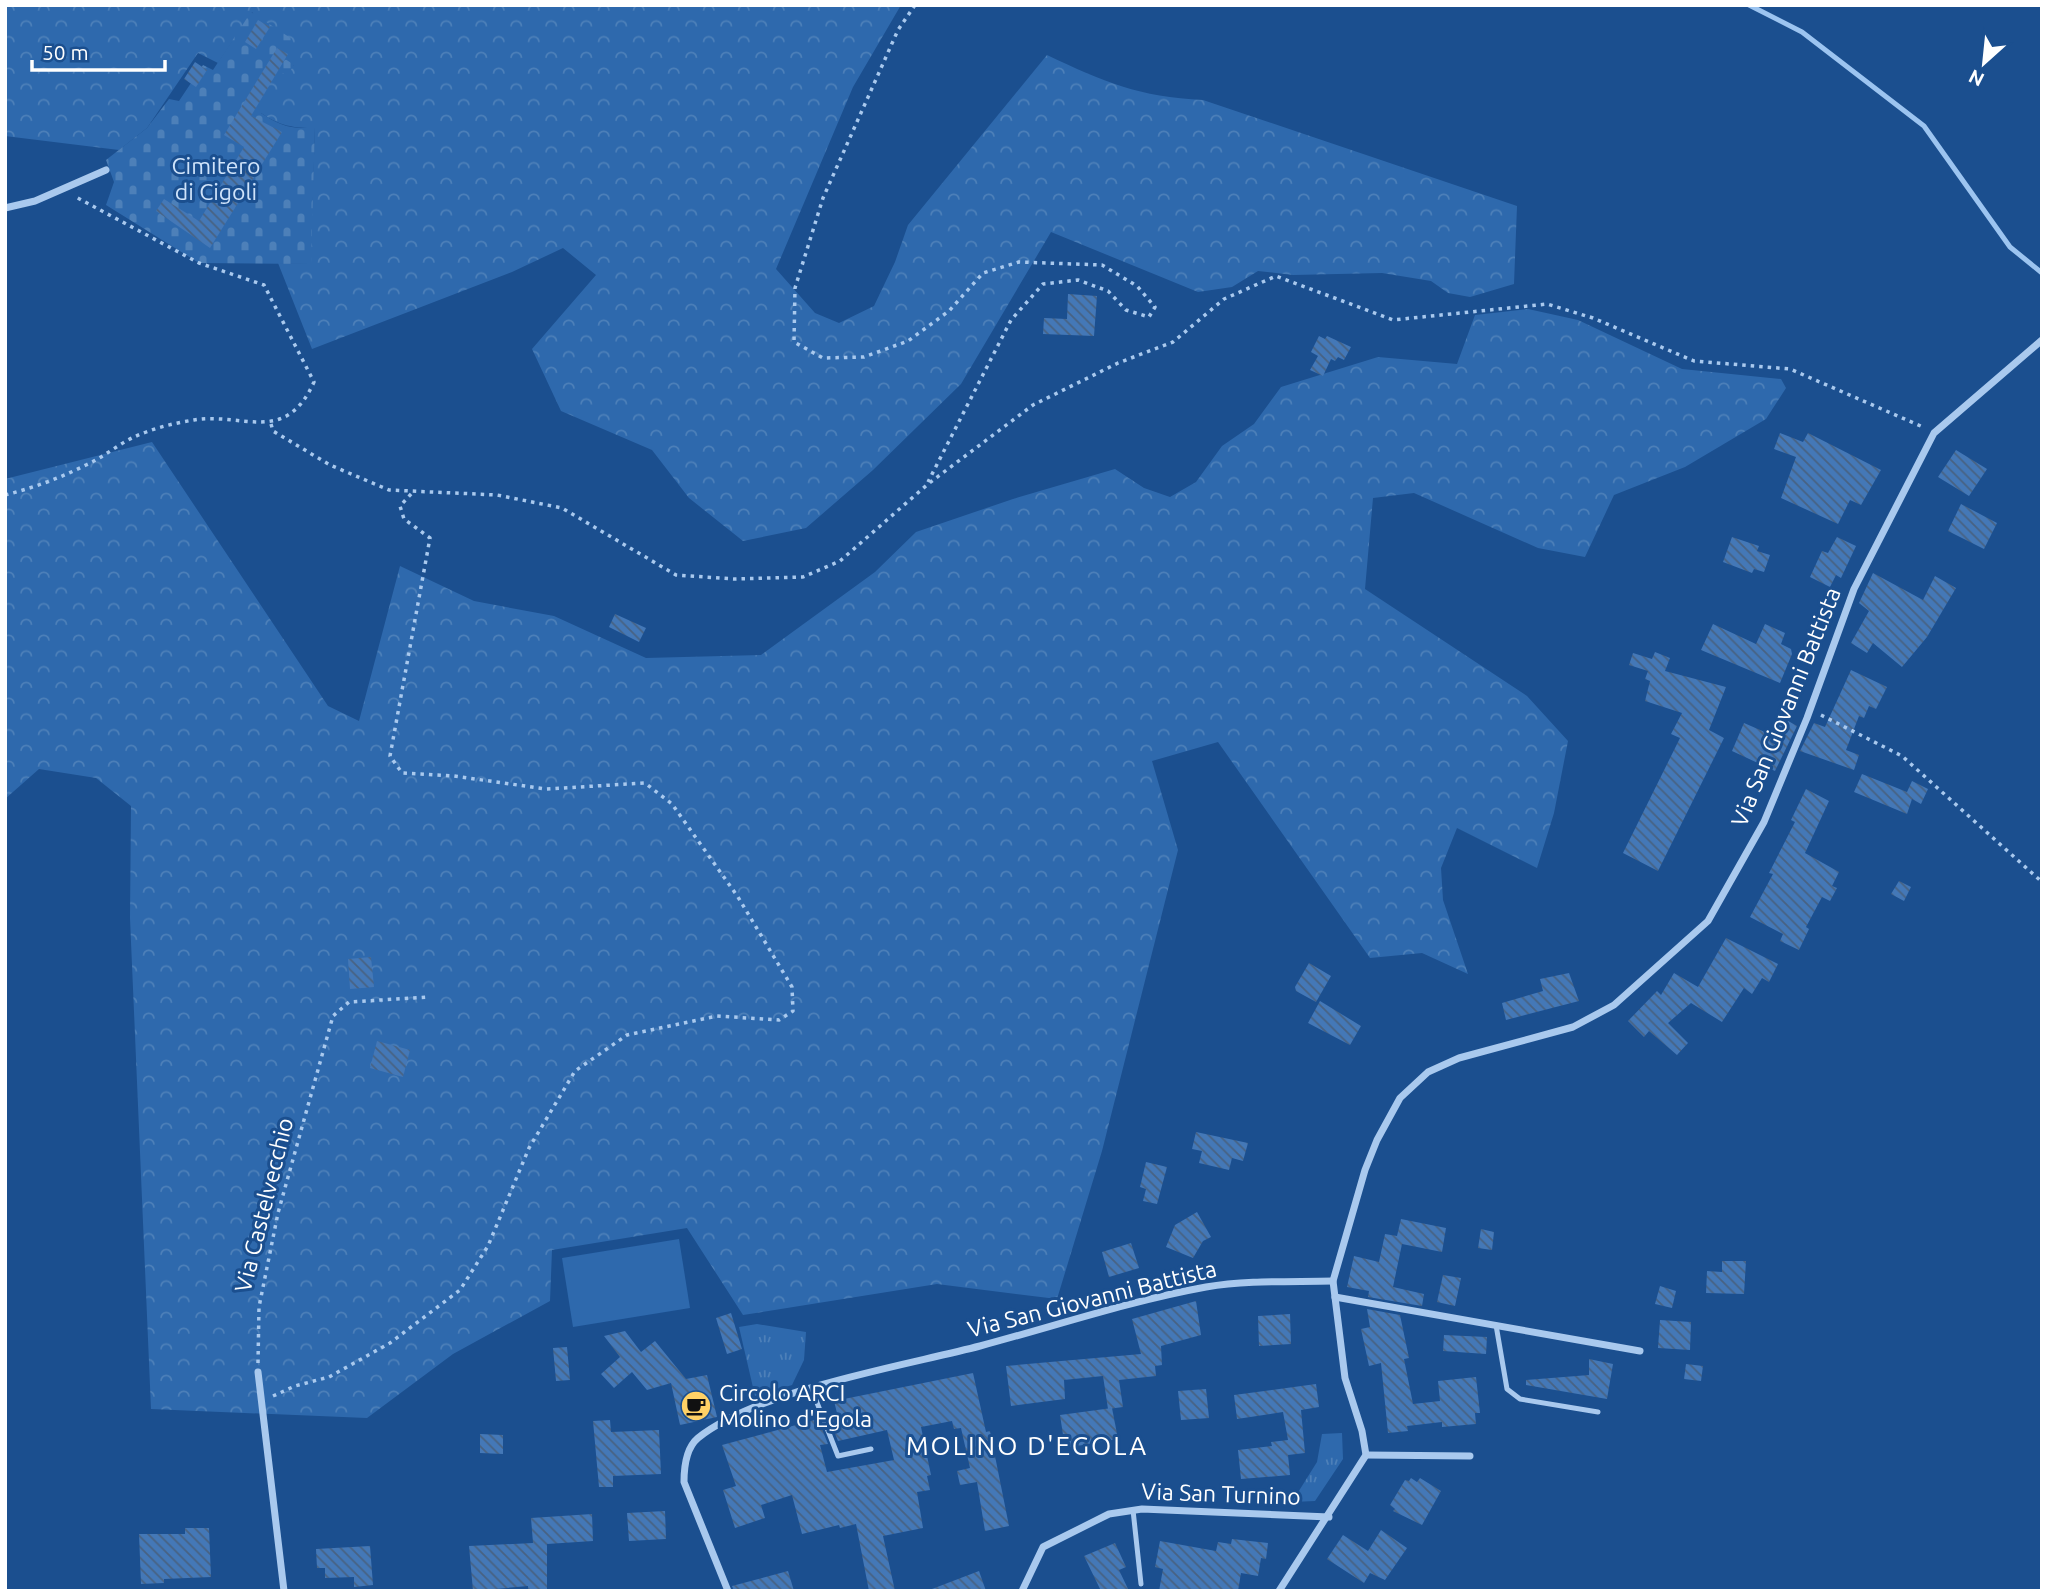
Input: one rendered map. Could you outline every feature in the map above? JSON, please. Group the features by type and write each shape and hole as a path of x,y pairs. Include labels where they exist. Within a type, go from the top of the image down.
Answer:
{"street":[{"path":"5,208 35,201 106,170"},
{"name":"Via San Giovanni Battista","path":"728,1591 684,1482 684,1467 689,1450 696,1439 737,1416 812,1390 1206,1287 1333,1281 1365,1170 1400,1098 1429,1072 1459,1058 1573,1027 1614,1005 1708,921 1764,822 1810,709 1854,589 1934,433 2042,340"},
{"path":"1279,1591 1329,1517 1366,1455 1362,1431 1345,1378 1333,1281"},
{"path":"1335,1297 1640,1351"},
{"path":"258,1372 284,1591"},
{"path":"1366,1455 1470,1457"},
{"name":"Via San Turnino","path":"1022,1591 1043,1547 1109,1514 1133,1510 1329,1517"}],"lane":[{"path":"1496,1325 1507,1389 1511,1394 1520,1399 1598,1412"},
{"path":"812,1390 838,1456 871,1449"},
{"path":"1133,1510 1140,1584"}],"path":[{"path":"915,5 892,42 823,198 795,288 794,342 823,358 864,357 908,341 949,311 983,273 1019,262 1102,265 1138,286 1155,307 1149,317 1126,310 1108,291 1078,280 1043,284 1011,320 928,484"},
{"path":"5,495 45,483 88,464 133,437 172,425 196,419 271,424 306,400 314,382 264,285 200,262 61,190"},
{"path":"271,424 273,431 330,465 389,490 497,495 562,509 676,575 734,579 803,577 839,561 928,484 1033,405 1118,363 1173,342 1224,299 1276,276 1393,320 1547,304 1593,318 1694,361 1790,369 1934,433"},
{"path":"261,1401 295,1386 329,1377 390,1343 460,1290 488,1246 529,1148 575,1071 628,1035 717,1016 779,1020 793,1012 792,987 738,897 672,804 645,783 546,789 454,776 402,773 390,756 429,538 404,519 400,506 413,492"},
{"path":"1810,709 1902,756 2042,882"},
{"name":"Via Castelvecchio","path":"258,1372 259,1307 278,1213 333,1016 349,1002 429,997"}],"green space":[{"path":"5,5 901,5 853,87 776,269 815,313 839,323 874,306 895,262 908,225 1047,55 1122,86 1160,96 1203,100 1517,206 1514,284 1470,297 1448,293 1431,281 1382,273 1293,275 1258,271 1232,287 1198,292 1051,232 961,384 873,470 806,528 743,541 689,498 652,450 561,411 532,349 596,275 563,248 512,272 312,349 278,263 310,264 315,128 287,125 261,113 261,87 274,67 294,66 281,56 252,12 218,63 198,53 147,128 119,150 5,136"},
{"name":"Cimitero di Cigoli","path":"251,12 292,39 281,56 294,65 287,76 274,67 261,86 272,94 261,113 287,126 315,127 311,264 199,263 106,205 114,182 106,160 147,128 169,99 179,101 203,65 213,70"},
{"path":"1528,309 1578,320 1682,369 1781,379 1786,388 1766,419 1685,467 1614,495 1585,557 1538,548 1414,493 1373,498 1365,589 1527,696 1568,741 1554,813 1537,868 1457,828 1441,868 1443,900 1468,974 1422,953 1370,958 1218,742 1152,761 1178,850 1102,1151 1057,1299 937,1284 743,1315 687,1228 552,1250 550,1301 453,1354 367,1418 151,1409 130,918 131,806 96,778 39,769 5,799 5,479 152,442 328,706 359,721 400,566 474,601 554,616 646,658 761,655 875,572 916,532 1013,499 1115,469 1144,488 1170,497 1196,482 1222,446 1254,424 1281,387 1378,357 1457,364 1475,315"},
{"path":"679,1239 690,1308 573,1327 562,1258"},
{"path":"757,1324 806,1332 804,1360 792,1385 755,1396 739,1327"},
{"path":"1342,1433 1343,1459 1315,1501 1292,1502 1317,1462 1322,1434"}],"building":[{"path":"258,20 270,27 256,49 245,42"},
{"path":"277,48 288,54 251,116 282,132 210,248 156,211 164,199 199,221 244,147 224,135"},
{"path":"195,62 207,70 196,87 184,79"},
{"path":"1068,294 1097,296 1094,336 1043,334 1044,318 1067,319"},
{"path":"1319,336 1325,339 1327,336 1351,347 1344,360 1338,357 1335,361 1331,359 1323,376 1310,370 1318,356 1311,352"},
{"path":"1780,433 1803,442 1808,433 1881,470 1861,505 1850,500 1838,524 1781,498 1796,457 1774,449"},
{"path":"1956,450 1987,469 1969,496 1938,477"},
{"path":"1961,504 1997,523 1984,549 1948,531"},
{"path":"1732,537 1759,546 1757,551 1770,555 1764,572 1754,569 1752,573 1723,562"},
{"path":"1837,537 1856,546 1841,578 1836,575 1830,587 1810,577 1822,551 1828,553"},
{"path":"1873,573 1923,600 1935,576 1956,588 1927,637 1902,667 1873,643 1867,653 1851,643 1869,611 1859,603"},
{"path":"615,614 646,628 639,642 609,627"},
{"path":"1713,624 1756,644 1765,624 1785,633 1781,644 1791,649 1792,654 1780,683 1701,650"},
{"path":"1655,652 1670,658 1665,671 1726,687 1709,730 1724,738 1658,871 1623,853 1680,738 1671,734 1682,713 1645,701 1650,681 1645,679 1648,671 1629,665 1633,653 1652,659"},
{"path":"1851,670 1887,687 1876,709 1869,706 1864,718 1859,716 1846,750 1859,755 1854,770 1800,751 1814,723 1825,727"},
{"path":"1783,718 1797,726 1775,771 1732,751 1744,723 1774,736"},
{"path":"1862,774 1907,792 1912,781 1928,789 1921,804 1912,799 1907,814 1854,792"},
{"path":"1806,789 1829,801 1805,853 1839,872 1832,886 1837,888 1830,901 1822,897 1806,927 1809,929 1799,950 1780,941 1783,934 1750,917 1773,874 1769,873 1795,822 1791,820"},
{"path":"1899,881 1911,887 1904,901 1891,894"},
{"path":"1726,938 1778,964 1769,982 1762,978 1752,994 1744,988 1722,1022 1691,1003 1668,1023 1688,1043 1677,1055 1649,1031 1644,1037 1628,1021 1657,991 1661,995 1674,973 1698,987"},
{"path":"371,957 374,987 350,989 348,959"},
{"path":"1309,963 1331,976 1316,1002 1296,991 1295,987"},
{"path":"1569,973 1579,1001 1506,1020 1502,1003 1543,991 1540,979"},
{"path":"1320,1001 1361,1026 1350,1045 1308,1023"},
{"path":"377,1041 410,1050 403,1077 370,1068"},
{"path":"1196,1132 1248,1143 1243,1161 1232,1158 1229,1170 1199,1163 1202,1151 1192,1149"},
{"path":"1146,1162 1167,1167 1157,1204 1143,1201 1146,1189 1140,1187"},
{"path":"1197,1212 1211,1237 1203,1241 1193,1258 1166,1247 1175,1225"},
{"path":"1401,1219 1446,1228 1442,1252 1402,1244 1393,1287 1424,1294 1422,1306 1368,1297 1369,1291 1347,1287 1354,1256 1379,1262 1385,1234 1397,1236"},
{"path":"1481,1229 1494,1232 1492,1250 1478,1248"},
{"path":"1131,1243 1139,1268 1109,1277 1102,1252"},
{"path":"1722,1261 1746,1261 1744,1294 1706,1293 1707,1271 1722,1272"},
{"path":"1443,1275 1461,1278 1455,1306 1437,1302"},
{"path":"1660,1286 1676,1291 1672,1308 1655,1304"},
{"path":"1196,1301 1201,1335 1161,1346 1162,1365 1155,1366 1156,1376 1119,1380 1123,1407 1108,1409 1103,1376 1064,1380 1065,1399 1011,1406 1006,1366 1141,1354 1132,1319"},
{"path":"1367,1309 1400,1315 1409,1358 1404,1359 1413,1404 1440,1401 1438,1381 1476,1377 1480,1413 1475,1413 1476,1424 1442,1427 1442,1422 1407,1426 1408,1431 1388,1433 1381,1363 1369,1366 1361,1329 1370,1327"},
{"path":"731,1313 742,1349 727,1354 716,1318"},
{"path":"1290,1314 1291,1344 1259,1346 1258,1316"},
{"path":"1660,1320 1691,1322 1690,1350 1658,1348"},
{"path":"625,1331 641,1352 655,1341 686,1379 707,1375 717,1417 680,1425 671,1383 647,1390 632,1372 614,1388 601,1374 620,1357 604,1336"},
{"path":"1444,1335 1487,1337 1486,1354 1443,1351"},
{"path":"567,1347 570,1380 556,1381 553,1348"},
{"path":"1589,1359 1613,1364 1607,1399 1526,1385 1526,1380 1589,1375"},
{"path":"1686,1364 1703,1366 1701,1381 1684,1379"},
{"path":"973,1373 986,1432 990,1431 1009,1526 985,1531 977,1482 960,1485 957,1471 970,1468 961,1428 954,1429 952,1421 921,1427 931,1475 927,1476 930,1490 917,1492 923,1528 883,1536 895,1591 869,1591 856,1524 840,1528 839,1525 802,1534 792,1495 761,1505 765,1518 735,1528 723,1490 736,1486 722,1445 818,1419 828,1444 820,1445 827,1472 894,1460 887,1430 838,1441 828,1416 837,1413 834,1401"},
{"path":"1316,1384 1319,1407 1301,1410 1305,1453 1288,1455 1290,1475 1241,1479 1238,1450 1272,1446 1271,1442 1288,1440 1283,1412 1237,1419 1234,1395"},
{"path":"1206,1389 1209,1418 1181,1420 1178,1391"},
{"path":"1112,1408 1118,1439 1065,1448 1060,1415"},
{"path":"610,1420 611,1432 659,1430 661,1474 613,1476 613,1487 599,1487 593,1421"},
{"path":"480,1434 503,1435 503,1454 480,1453"},
{"path":"1411,1478 1417,1482 1420,1478 1441,1491 1422,1525 1393,1511 1395,1509 1390,1505 1405,1480 1409,1481"},
{"path":"665,1511 666,1539 629,1541 627,1513"},
{"path":"592,1514 593,1541 547,1544 547,1591 528,1591 528,1586 473,1591 469,1546 533,1543 531,1518"},
{"path":"185,1528 209,1528 211,1577 164,1579 164,1583 141,1584 139,1534 185,1534"},
{"path":"1381,1530 1407,1548 1385,1580 1370,1573 1364,1583 1327,1559 1343,1535 1368,1551"},
{"path":"1232,1539 1268,1543 1266,1559 1261,1558 1258,1576 1241,1573 1238,1591 1159,1591 1163,1569 1155,1567 1160,1541 1216,1551 1218,1542 1231,1544"},
{"path":"1115,1543 1126,1567 1119,1570 1129,1591 1101,1591 1084,1556"},
{"path":"370,1546 373,1585 354,1587 354,1577 325,1578 325,1568 317,1568 316,1549"},
{"path":"788,1571 794,1591 734,1591 732,1586"},
{"path":"979,1571 986,1591 932,1591 932,1589"}],"waterway":[{"path":"1749,5 1802,32 1924,126 2010,247 2042,273"}],"place":[{"name":"Circolo ARCI Molino d'Egola","path":"696,1406"}],"district":[{"name":"MOLINO D'EGOLA","path":"1027,1446"}]}
